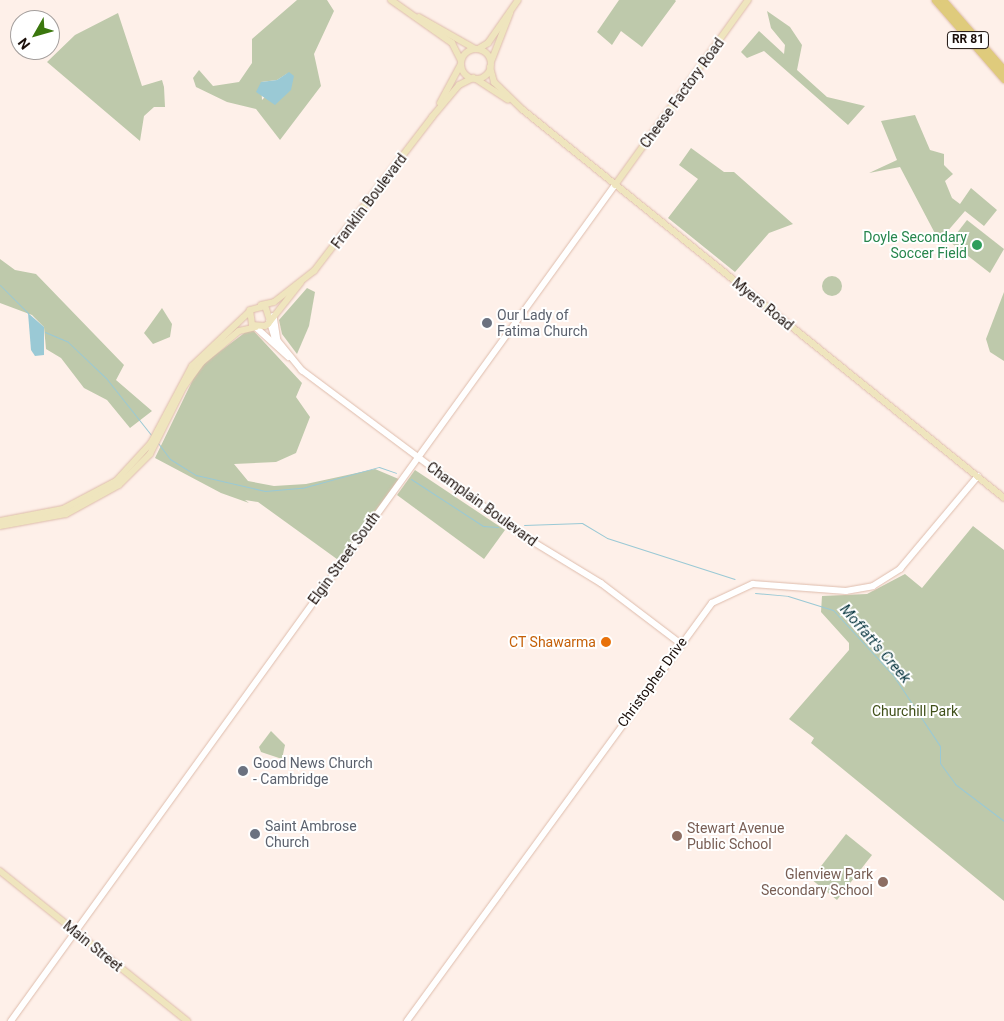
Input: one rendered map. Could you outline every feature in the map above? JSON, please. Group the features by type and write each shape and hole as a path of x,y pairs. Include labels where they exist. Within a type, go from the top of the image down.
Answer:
{"main road":[{"path":"393,1 452,43 461,62 476,49 488,43 518,0"},
{"name":"Cheese Factory Road","path":"615,185 748,0"},
{"name":"RR 81","path":"935,0 1004,78"},
{"name":"RR 81","path":"943,0 1004,70"},
{"path":"393,1 476,49"},
{"path":"491,65 511,12"},
{"name":"Myers Road","path":"476,49 491,65 494,82 522,110"},
{"name":"Myers Road","path":"461,62 474,78 522,110 1004,498"},
{"name":"Franklin Boulevard","path":"432,117 461,62"},
{"name":"Franklin Boulevard","path":"272,319 302,281 329,254 432,117 459,85 474,78 491,65"},
{"name":"Franklin Boulevard","path":"249,312 261,305 274,302 302,281"},
{"path":"158,435 183,388 202,362 238,331 256,327 272,319 270,311 261,305"},
{"path":"0,526 46,520 88,504 131,475 153,445 192,366 249,312 256,327"},
{"path":"0,521 47,514 87,499 116,481 153,445"},
{"name":"Main Street","path":"0,871 187,1020"}],"street":[{"name":"Elgin Street South","path":"11,1021 615,185"},
{"name":"Champlain Boulevard","path":"272,319 279,342 289,357"},
{"name":"Champlain Boulevard","path":"256,327 289,357 418,456 680,643"},
{"name":"Christopher Drive","path":"407,1021 680,643 712,603 736,588 768,584 846,591 878,583 900,569 978,476"}],"green space":[{"path":"297,0 327,0 334,11 314,54 321,86 280,140 256,109 227,102 196,87 193,78 199,70 213,86 239,82 252,63 252,39","holes":["288,73 262,100 261,82 277,80"]},
{"path":"619,0 676,1 642,47 621,31 612,45 597,32"},
{"path":"767,11 790,27 802,45 797,70 827,97 865,106 848,125 764,51 747,58 741,52 759,31 784,54 785,45 771,28"},
{"path":"118,13 142,86 162,80 165,107 154,107 144,116 140,141 47,62 49,60 60,60 60,49 75,35"},
{"path":"915,115 930,150 944,154 944,165 953,174 945,181 952,198 960,204 971,188 997,210 984,226 965,211 939,241 900,167 869,173 897,160 881,121"},
{"path":"691,148 724,172 734,172 793,224 769,233 735,272 668,218 698,179 679,165"},
{"name":"Doyle Secondary Soccer Field","path":"967,220 1004,249 990,273 950,242"},
{"path":"0,259 15,270 36,274 124,365 116,380 152,411 130,428 107,400 84,388 61,358 46,349 44,327 32,315 0,303"},
{"path":"832,276 839,279 842,286 839,293 832,296 825,293 822,286 825,279"},
{"path":"307,288 315,292 309,326 297,354 282,334 279,320"},
{"path":"1004,292 1004,361 990,352 986,339"},
{"path":"162,308 172,324 170,337 153,344 144,333"},
{"path":"251,328 302,383 296,397 310,417 296,453 276,462 234,464 248,481 274,486 306,484 375,469 401,480 341,562 258,502 245,500 249,503 221,493 155,458 199,367"},
{"path":"415,470 505,530 484,559 397,495"},
{"name":"Churchill Park","path":"973,526 1004,550 1004,901 811,743 814,738 789,719 849,650 849,643 821,612 822,596 867,594 905,574 922,588"},
{"path":"271,731 285,745 282,759 261,752 259,747"},
{"path":"846,834 872,855 837,900 811,879"}],"water":[{"path":"289,72 294,76 291,90 275,105 256,92 261,82 277,80"},
{"path":"28,313 44,327 44,355 35,356 31,350"}],"waterway":[{"name":"Moffatt's Creek","path":"0,285 28,313"},
{"name":"Moffatt's Creek","path":"45,332 68,342 106,378 152,436"},
{"name":"Moffatt's Creek","path":"158,443 170,459 196,475 265,491 302,488 379,467 396,473"},
{"name":"Moffatt's Creek","path":"411,479 483,526 498,527"},
{"name":"Moffatt's Creek","path":"524,525 582,523 607,538 735,579"},
{"name":"Moffatt's Creek","path":"755,593 788,596 833,610 893,675 940,746 940,763 955,784 1004,821"}],"place":[{"name":"Doyle Secondary Soccer Field","path":"977,245"},
{"name":"Our Lady of Fatima Church","path":"487,323"},
{"name":"CT Shawarma","path":"606,642"},
{"name":"Good News Church - Cambridge","path":"243,771"},
{"name":"Saint Ambrose Church","path":"255,834"},
{"name":"Stewart Avenue Public School","path":"677,836"},
{"name":"Glenview Park Secondary School","path":"883,882"}]}
